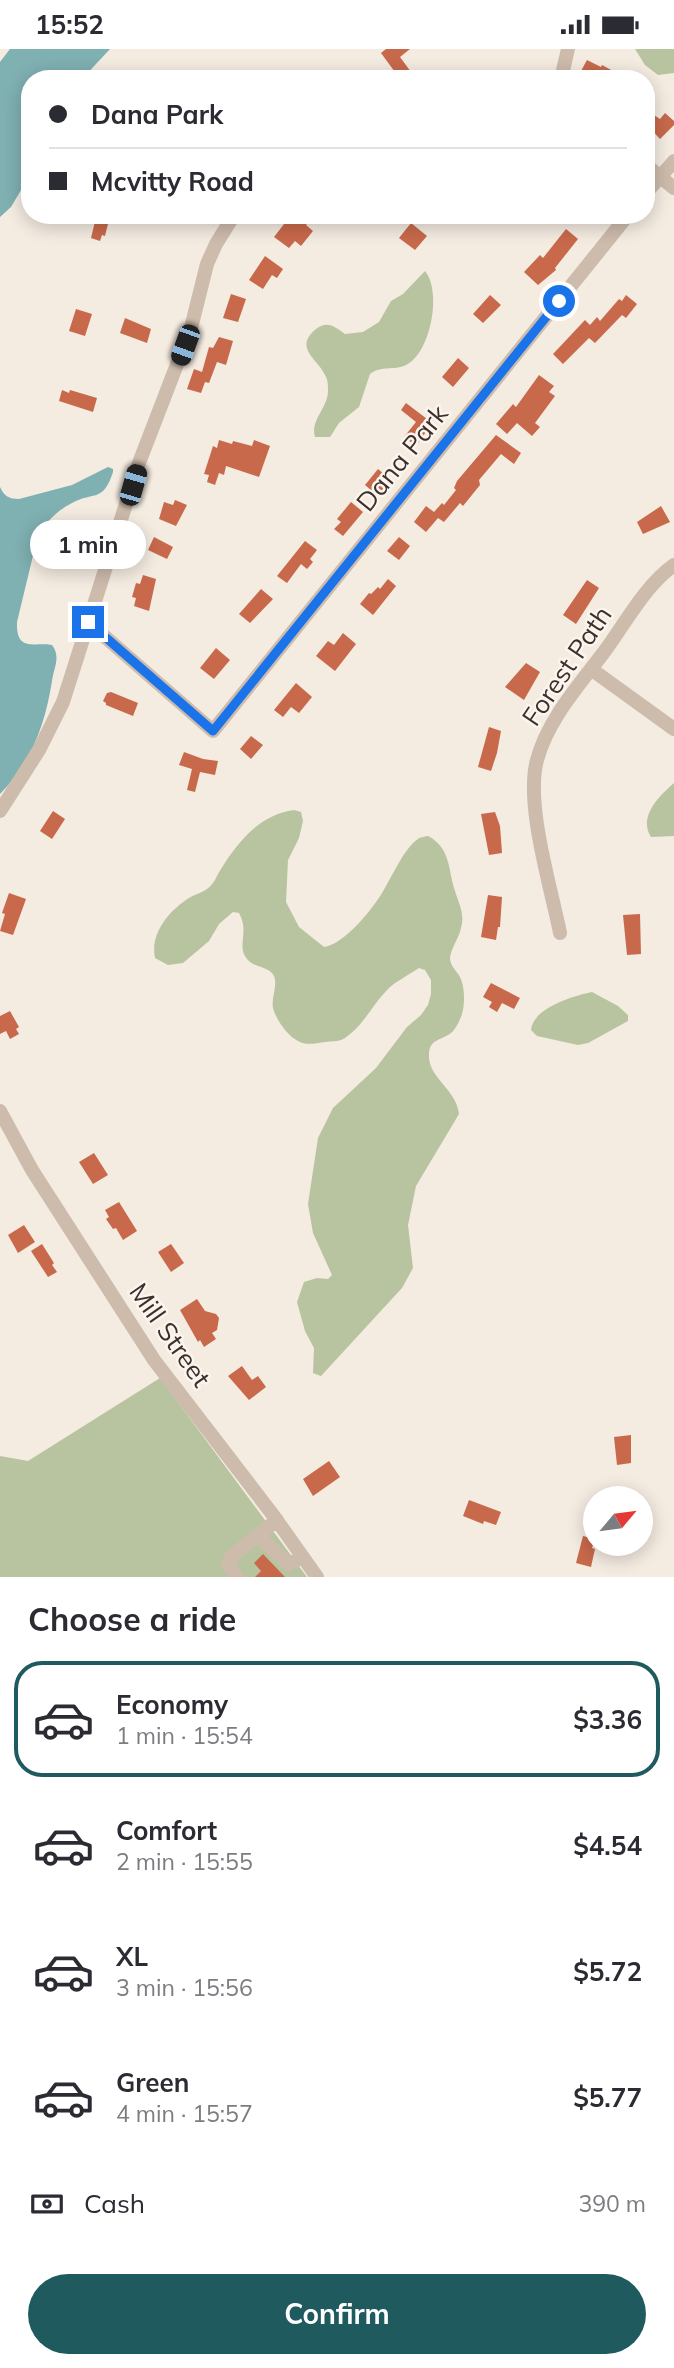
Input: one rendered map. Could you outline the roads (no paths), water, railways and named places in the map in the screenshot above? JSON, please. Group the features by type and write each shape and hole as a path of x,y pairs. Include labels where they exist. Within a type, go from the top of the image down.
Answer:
{"street":[{"path":"563,70 568,49"},
{"path":"655,182 674,161"},
{"path":"655,172 674,188"},
{"path":"0,811 54,723 63,702 139,463 191,328 207,264 228,224"},
{"name":"Dana Park","path":"88,622 213,731 621,224"},
{"name":"Forest Path","path":"560,933 539,831 535,778 537,761 552,725 653,585 674,565"},
{"path":"592,669 674,729"},
{"name":"Mill Street","path":"0,1111 32,1170 154,1360 277,1520 317,1577"},
{"path":"237,1577 229,1569 228,1561 277,1520"},
{"path":"257,1535 289,1564 303,1557"}],"water":[{"path":"10,49 110,49 90,70 21,70 21,190 11,207 0,217 0,62"},
{"path":"108,467 113,469 113,472 105,488 97,495 80,499 61,510 47,523 37,539 17,631 19,638 27,644 52,645 56,662 45,713 35,742 21,769 0,794 0,487 7,496 19,499 72,485"}]}
